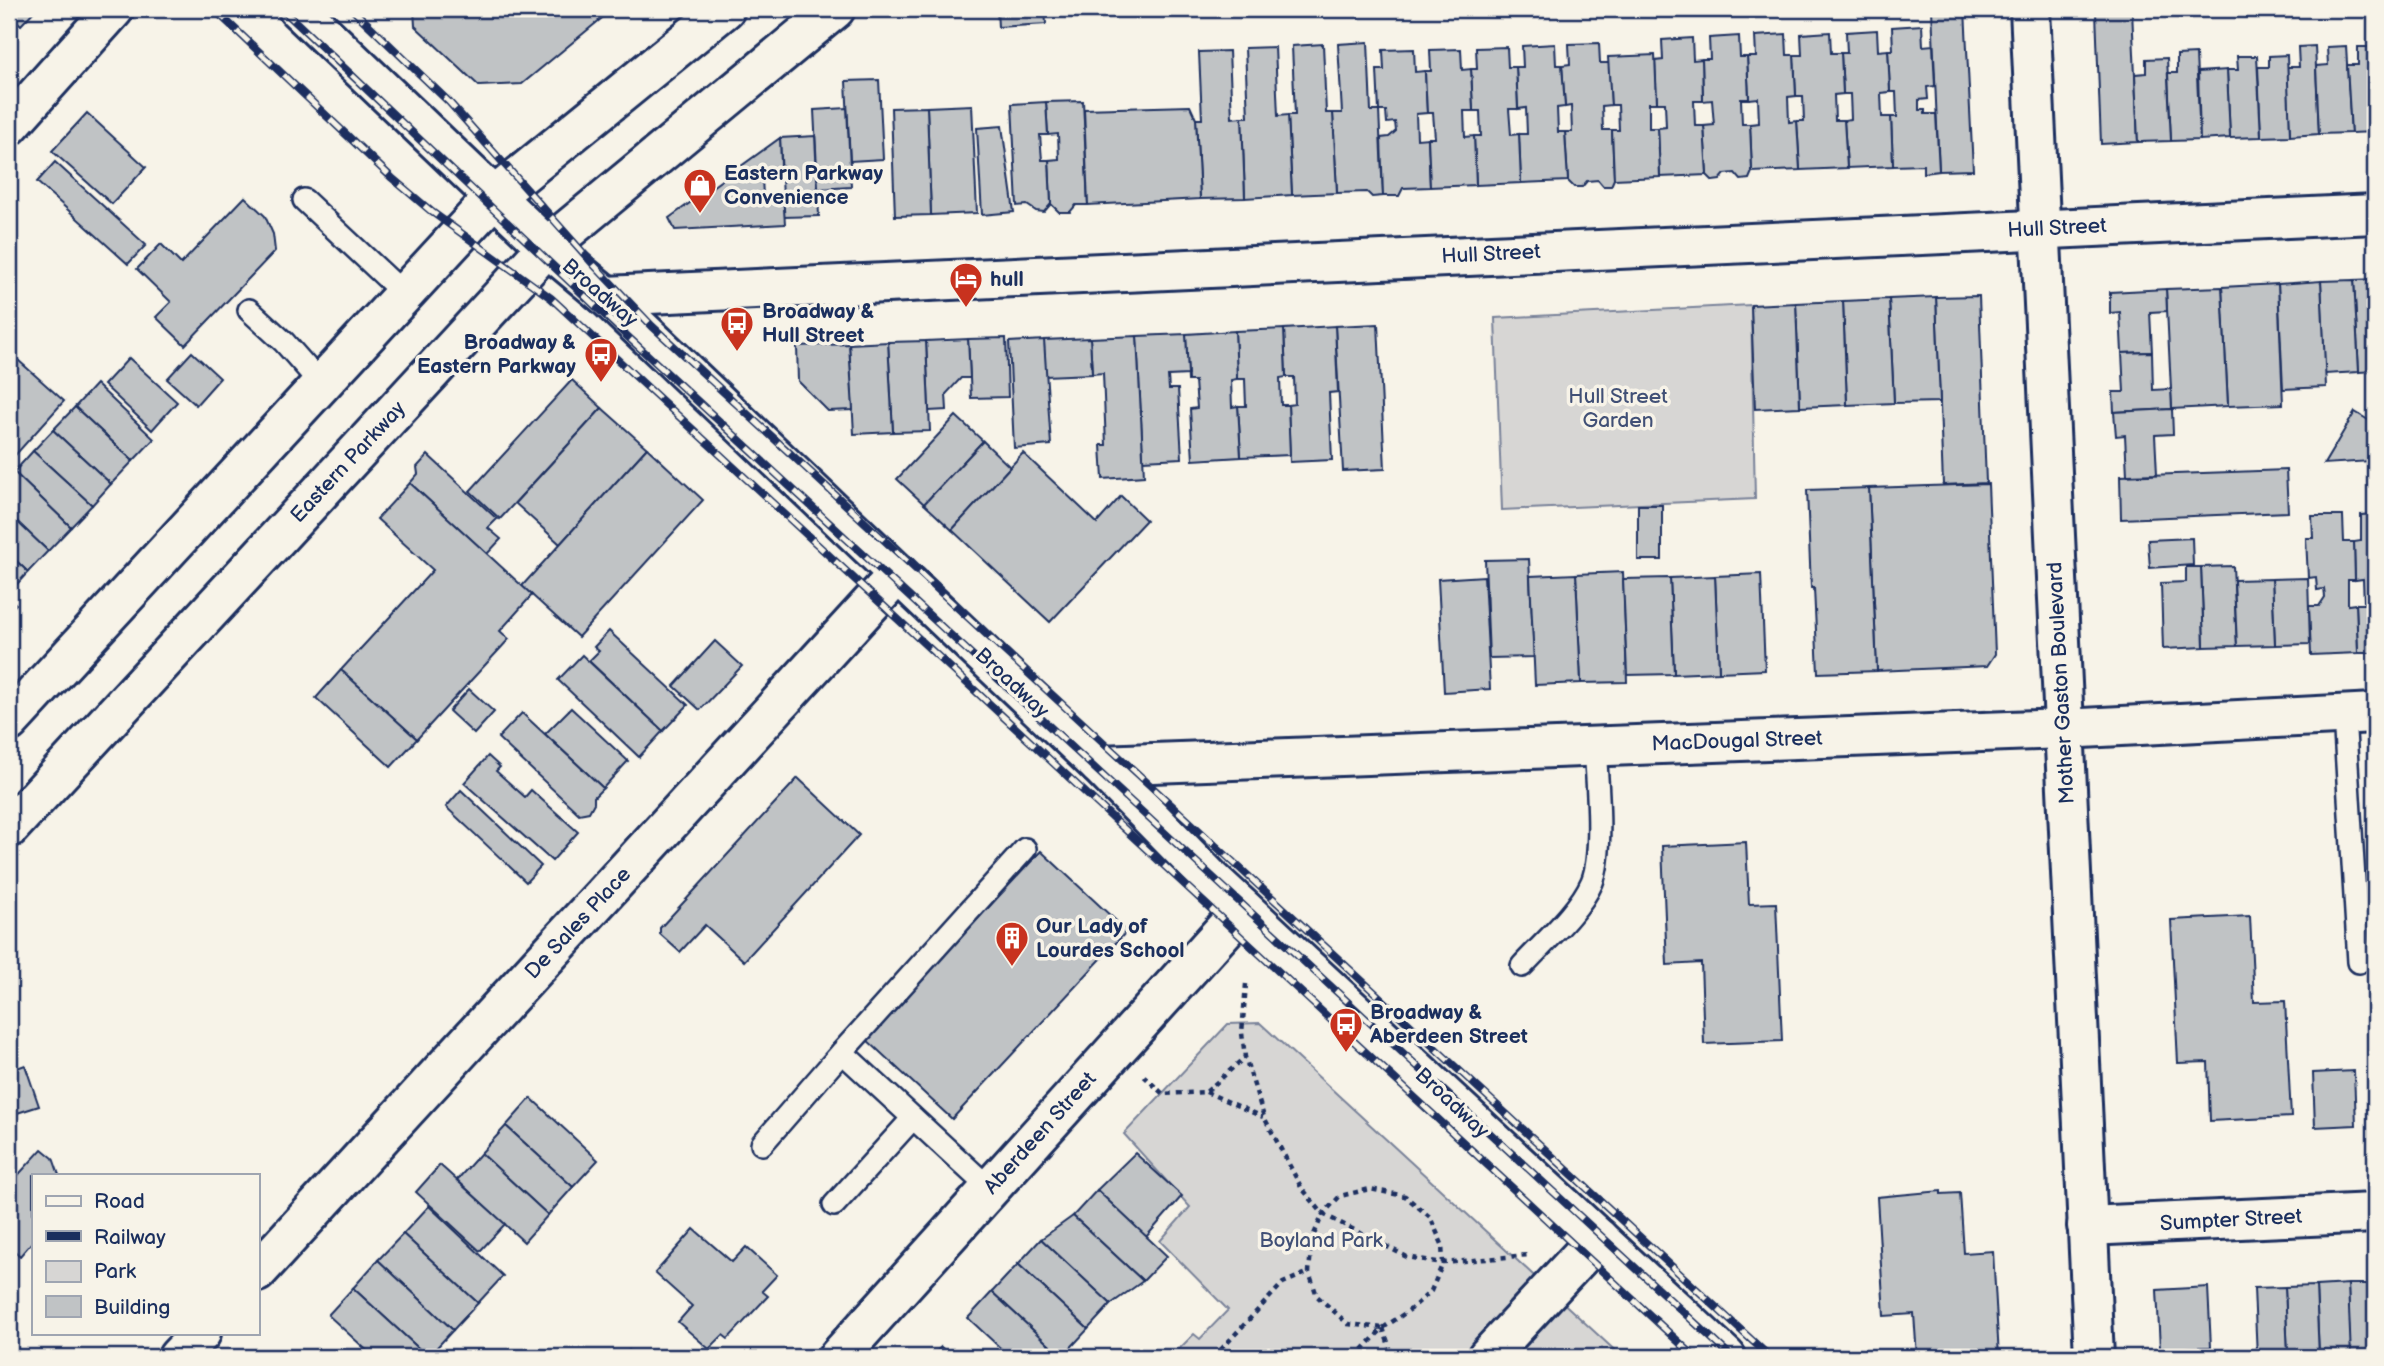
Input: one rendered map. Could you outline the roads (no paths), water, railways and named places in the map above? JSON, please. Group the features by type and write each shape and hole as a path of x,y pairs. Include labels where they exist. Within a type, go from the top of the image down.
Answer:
{"street":[{"path":"9,126 114,9"},
{"name":"Broadway","path":"298,9 547,247 606,296 1099,765 1243,909 1726,1357"},
{"path":"9,722 495,196 725,9"},
{"name":"Eastern Parkway","path":"9,828 547,247 835,9"},
{"name":"Mother Gaston Boulevard","path":"2030,9 2094,1357"},
{"name":"Hull Street","path":"606,296 2375,214"},
{"name":"De Sales Place","path":"259,1270 898,574"},
{"name":"MacDougal Street","path":"1099,765 2063,729 2359,714"},
{"name":"Aberdeen Street","path":"838,1357 1243,909"},
{"name":"Sumpter Street","path":"2087,1226 2375,1213"},
{"path":"1487,1357 1598,1238"},
{"path":"178,1357 200,1334"}],"lane":[{"path":"304,200 404,294"},
{"path":"249,310 284,342 321,384"},
{"path":"2359,714 2359,962"},
{"path":"1522,966 1581,901 1592,882 1597,860 1595,747"},
{"path":"762,1143 1025,849"},
{"path":"842,1052 990,1189"},
{"path":"834,1205 913,1118"}],"railway":[{"path":"214,9 392,178 432,212 551,298 1695,1357"},
{"path":"282,9 627,336 1732,1357"},
{"path":"352,9 449,102 652,326 1770,1357"}],"place":[{"name":"Eastern Parkway Convenience","path":"700,215"},
{"name":"hull","path":"966,309"},
{"name":"Broadway & Hull Street","path":"737,353"},
{"name":"Broadway & Eastern Parkway","path":"601,384"},
{"name":"Our Lady of Lourdes School","path":"1012,968"},
{"name":"Broadway & Aberdeen Street","path":"1346,1054"}],"park label":[{"name":"Hull Street Garden","path":"1618,408"},
{"name":"Boyland Park","path":"1321,1240"}]}
